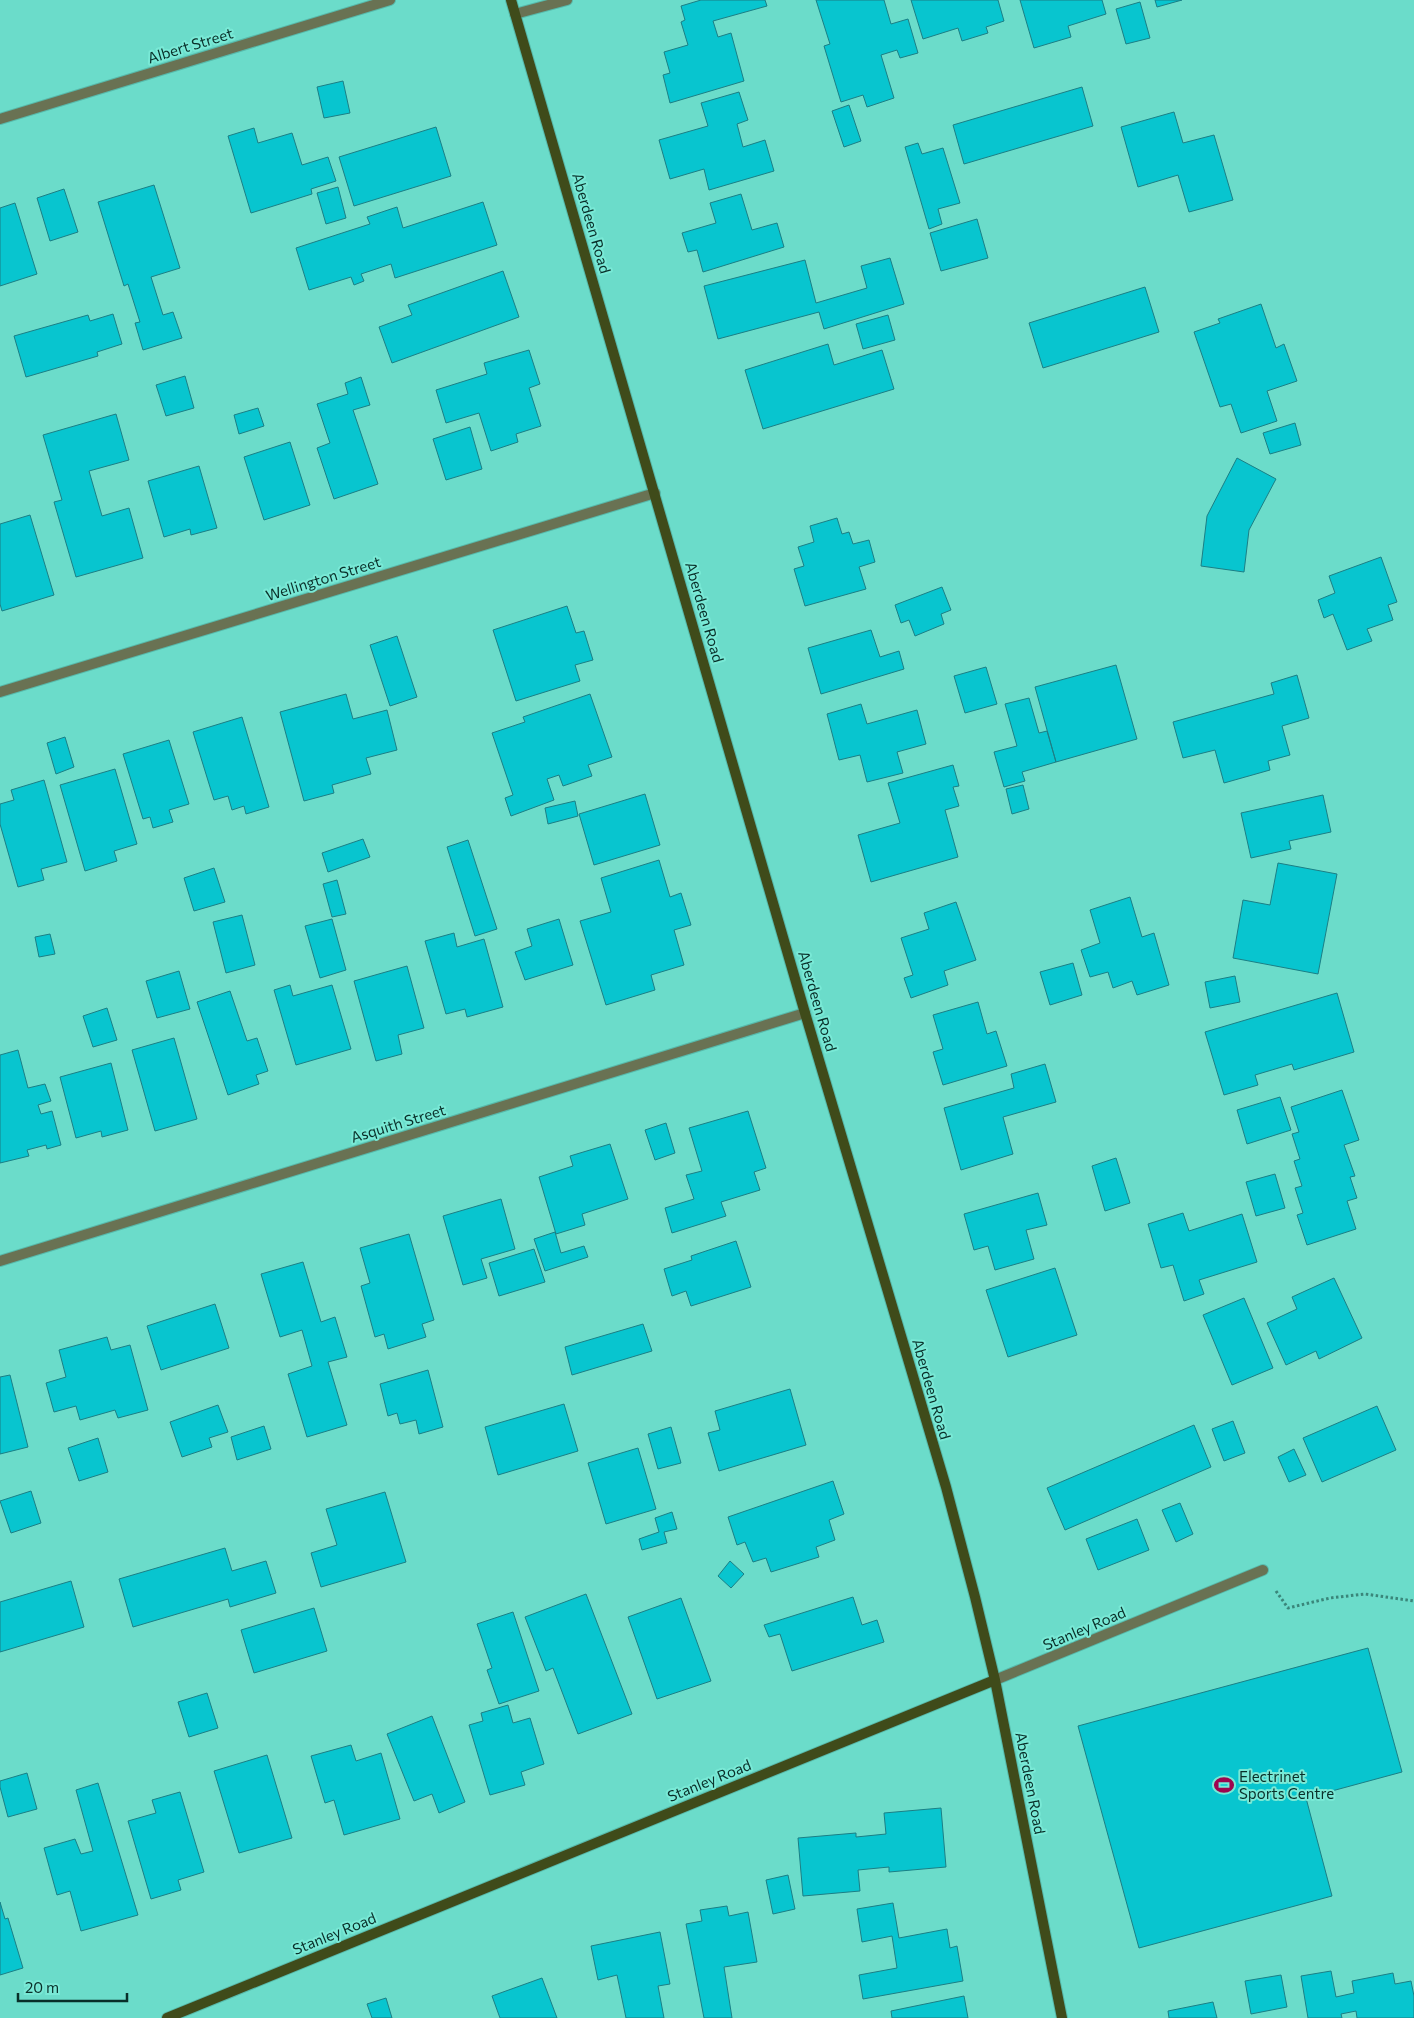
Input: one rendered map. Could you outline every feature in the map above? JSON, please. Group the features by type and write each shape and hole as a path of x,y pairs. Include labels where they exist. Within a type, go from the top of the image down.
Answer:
{"street":[{"name":"Albert Street","path":"0,119 390,0"},
{"name":"Aberdeen Road","path":"511,0 806,1014 946,1487 995,1680 1062,2018"},
{"path":"515,14 567,0"},
{"name":"Wellington Street","path":"0,692 655,493"},
{"name":"Asquith Street","path":"0,1261 806,1014"},
{"name":"Stanley Road","path":"167,2018 1263,1570"}],"path":[{"path":"1263,1570 1288,1608 1330,1598 1365,1594 1412,1601"}],"building":[{"path":"701,0 765,0 767,6 713,21 718,37 731,33 744,81 670,103 663,75 670,73 664,52 688,45 681,22 685,20 681,6"},
{"path":"816,0 884,0 891,24 908,19 918,53 900,58 897,50 881,55 894,98 867,107 863,95 841,102 824,46 830,44"},
{"path":"911,0 998,0 1004,21 986,27 988,33 962,41 958,28 923,39"},
{"path":"1020,0 1102,0 1106,14 1068,26 1071,37 1034,48"},
{"path":"1155,0 1182,0 1157,7"},
{"path":"1140,2 1150,38 1126,44 1116,9"},
{"path":"343,81 350,113 324,118 317,87"},
{"path":"1082,87 1093,126 964,164 953,125"},
{"path":"739,92 748,120 737,124 743,147 765,140 774,171 709,190 704,169 670,179 659,140 708,126 701,103"},
{"path":"849,105 861,141 844,147 832,111"},
{"path":"1174,112 1183,143 1214,135 1233,200 1189,212 1178,175 1138,187 1121,127"},
{"path":"436,127 451,176 354,206 339,157"},
{"path":"254,128 258,143 292,133 302,165 328,157 336,181 311,189 312,194 251,213 228,136"},
{"path":"918,143 922,154 943,148 960,203 938,209 942,224 929,229 905,147"},
{"path":"154,185 180,268 151,277 163,315 173,312 182,338 143,350 135,323 140,322 128,284 124,286 98,202"},
{"path":"338,187 346,218 326,224 317,193"},
{"path":"64,189 78,232 50,241 37,198"},
{"path":"741,194 752,230 777,223 784,247 703,272 697,250 688,252 682,233 716,223 710,203"},
{"path":"483,202 497,245 395,278 391,264 361,274 364,281 354,285 351,277 309,290 296,248 370,224 367,217 397,207 403,228"},
{"path":"15,203 37,274 0,286 0,208"},
{"path":"977,219 988,258 941,271 930,233"},
{"path":"890,258 904,304 824,329 819,312 718,339 704,286 805,260 816,303 867,288 861,266"},
{"path":"503,271 519,317 392,363 379,327 412,315 408,305"},
{"path":"1145,287 1159,332 1043,368 1029,323"},
{"path":"1261,304 1276,348 1284,344 1297,381 1267,391 1277,421 1241,433 1231,404 1220,407 1194,332 1220,323 1218,319"},
{"path":"113,314 122,344 97,352 98,356 26,377 14,336 88,315 90,321"},
{"path":"888,315 895,340 863,349 856,324"},
{"path":"828,344 834,365 882,350 894,389 763,429 745,370"},
{"path":"529,350 540,384 529,388 541,426 516,434 518,442 491,451 479,413 446,423 436,390 487,374 484,363"},
{"path":"185,376 194,408 166,416 156,385"},
{"path":"361,377 370,405 353,410 378,484 334,499 317,448 330,443 317,404 348,394 345,383"},
{"path":"258,408 264,426 239,434 234,415"},
{"path":"116,414 129,460 89,471 102,516 129,508 143,558 76,577 54,502 62,500 43,435"},
{"path":"1295,423 1301,445 1270,454 1263,433"},
{"path":"470,427 482,469 446,480 433,439"},
{"path":"290,442 310,505 264,520 244,457"},
{"path":"1237,458 1276,479 1249,530 1244,572 1201,566 1207,516"},
{"path":"199,466 217,528 191,535 190,529 164,537 148,481"},
{"path":"30,515 54,595 2,611 0,604 0,524"},
{"path":"837,518 842,534 849,532 853,544 869,540 875,562 859,567 866,589 805,606 794,569 804,566 798,547 814,542 810,526"},
{"path":"1381,557 1397,602 1388,605 1393,620 1367,629 1372,641 1347,650 1333,614 1324,618 1318,600 1335,593 1329,576"},
{"path":"942,587 951,610 941,614 944,624 915,636 909,620 901,623 895,605"},
{"path":"567,606 576,633 584,631 593,660 575,665 580,681 516,701 493,630"},
{"path":"871,630 880,657 899,651 904,669 821,694 808,648"},
{"path":"397,636 417,697 390,706 370,645"},
{"path":"1116,665 1137,739 1056,762 1035,687"},
{"path":"986,667 997,704 965,713 954,676"},
{"path":"1297,675 1309,718 1282,726 1290,755 1268,761 1270,770 1224,783 1215,750 1183,758 1173,722 1274,694 1271,683"},
{"path":"346,694 353,719 387,710 397,750 366,758 371,774 332,785 334,793 304,801 280,712"},
{"path":"590,694 612,757 588,765 592,776 563,786 559,775 547,779 554,800 511,816 505,798 513,795 492,733 525,722 523,717"},
{"path":"1029,698 1039,733 1047,731 1056,762 1022,772 1025,781 1004,787 994,752 1017,746 1005,704"},
{"path":"861,704 867,724 917,710 926,744 897,752 903,773 867,782 860,755 839,760 827,714"},
{"path":"242,717 269,807 246,814 244,806 232,810 228,796 214,800 193,732"},
{"path":"65,737 74,767 56,774 47,743"},
{"path":"169,740 189,804 169,810 173,822 153,828 150,817 143,819 123,754"},
{"path":"953,765 959,786 953,787 959,806 945,810 958,857 871,882 858,835 900,823 888,783"},
{"path":"115,769 137,844 114,851 117,861 85,871 60,785"},
{"path":"44,780 67,862 41,869 44,880 18,887 0,824 0,804 14,800 11,790"},
{"path":"1023,785 1029,809 1012,814 1006,789"},
{"path":"645,794 660,845 594,865 579,814"},
{"path":"1323,795 1331,832 1289,841 1291,849 1251,858 1241,813"},
{"path":"575,801 578,816 548,824 545,808"},
{"path":"363,839 370,857 328,872 322,853"},
{"path":"468,840 497,929 475,936 447,847"},
{"path":"659,860 670,897 681,893 691,925 674,930 684,965 651,975 655,990 606,1005 580,921 611,912 601,878"},
{"path":"1278,863 1337,874 1318,974 1233,958 1243,900 1270,905"},
{"path":"214,868 225,902 194,911 184,878"},
{"path":"337,880 346,914 332,917 323,884"},
{"path":"1130,897 1142,937 1154,933 1169,985 1137,995 1132,981 1113,988 1108,972 1090,977 1081,950 1100,943 1090,910"},
{"path":"956,902 976,960 944,971 948,985 911,998 904,978 913,975 901,938 929,929 924,913"},
{"path":"242,915 255,965 226,973 213,922"},
{"path":"332,919 346,970 320,978 305,926"},
{"path":"559,919 573,965 525,980 515,952 532,946 527,929"},
{"path":"454,933 457,947 484,939 503,1007 467,1017 465,1009 446,1014 425,941"},
{"path":"50,934 55,954 39,957 35,937"},
{"path":"1073,963 1082,995 1050,1005 1040,972"},
{"path":"407,966 424,1028 398,1035 402,1054 376,1061 354,981"},
{"path":"179,971 190,1009 157,1018 146,981"},
{"path":"1235,976 1240,1002 1210,1008 1205,982"},
{"path":"290,985 293,996 332,985 351,1049 296,1065 274,990"},
{"path":"230,991 247,1041 257,1038 268,1071 256,1075 259,1084 228,1095 197,1002"},
{"path":"1337,993 1354,1052 1294,1070 1292,1064 1255,1075 1258,1085 1224,1095 1205,1032"},
{"path":"978,1002 987,1034 996,1031 1007,1066 943,1085 933,1052 943,1049 933,1015"},
{"path":"107,1008 117,1040 93,1047 83,1016"},
{"path":"174,1038 197,1119 155,1131 132,1050"},
{"path":"18,1050 28,1088 45,1084 51,1101 38,1105 41,1114 52,1111 61,1145 47,1149 46,1145 27,1150 29,1156 0,1163 0,1055"},
{"path":"111,1063 128,1130 102,1137 101,1131 76,1138 60,1077"},
{"path":"1045,1064 1056,1102 1003,1117 1013,1154 961,1170 944,1108 1014,1088 1011,1074"},
{"path":"1342,1090 1359,1140 1344,1145 1355,1176 1350,1177 1357,1198 1347,1201 1356,1229 1307,1245 1297,1215 1303,1213 1295,1188 1302,1186 1294,1161 1300,1159 1292,1134 1299,1132 1291,1107"},
{"path":"1280,1097 1291,1130 1247,1144 1237,1110"},
{"path":"748,1111 766,1168 754,1172 760,1190 721,1202 726,1216 672,1233 665,1208 694,1199 686,1175 702,1171 689,1128"},
{"path":"666,1123 675,1153 655,1160 645,1130"},
{"path":"610,1144 628,1199 582,1214 585,1225 556,1234 539,1177 573,1166 570,1156"},
{"path":"1116,1158 1130,1203 1105,1211 1092,1166"},
{"path":"1275,1174 1285,1208 1256,1216 1246,1182"},
{"path":"1038,1193 1047,1225 1026,1230 1034,1259 995,1270 988,1246 974,1250 964,1214"},
{"path":"501,1199 515,1249 481,1259 487,1278 463,1285 443,1216"},
{"path":"1183,1213 1189,1231 1242,1214 1257,1262 1199,1280 1204,1294 1184,1301 1173,1265 1161,1268 1148,1224"},
{"path":"555,1232 561,1253 584,1246 588,1257 545,1271 534,1239"},
{"path":"409,1234 434,1320 422,1324 426,1337 388,1349 384,1334 375,1337 361,1286 370,1283 360,1248"},
{"path":"736,1241 751,1287 691,1306 686,1291 672,1296 664,1269 692,1260 691,1256"},
{"path":"534,1249 545,1282 499,1296 489,1263"},
{"path":"303,1262 321,1322 335,1317 347,1357 328,1362 347,1425 307,1437 288,1374 312,1366 302,1330 280,1337 261,1274"},
{"path":"1055,1268 1077,1335 1008,1357 986,1290"},
{"path":"1334,1278 1362,1338 1319,1359 1316,1351 1286,1365 1267,1323 1297,1309 1292,1297"},
{"path":"1244,1298 1273,1368 1232,1385 1203,1315"},
{"path":"215,1304 229,1348 161,1370 147,1326"},
{"path":"643,1324 652,1351 572,1375 565,1347"},
{"path":"107,1337 111,1350 130,1345 148,1410 118,1418 115,1410 80,1420 76,1406 54,1412 46,1383 66,1377 59,1350"},
{"path":"428,1370 443,1427 419,1434 416,1420 400,1424 397,1413 388,1416 380,1384"},
{"path":"10,1375 28,1447 0,1454 0,1377"},
{"path":"790,1389 806,1445 719,1471 708,1433 720,1430 715,1411"},
{"path":"564,1404 578,1451 498,1475 485,1427"},
{"path":"218,1405 228,1432 209,1438 212,1447 182,1457 170,1422"},
{"path":"1377,1406 1396,1450 1322,1482 1303,1438"},
{"path":"1233,1421 1245,1453 1224,1461 1212,1429"},
{"path":"1194,1425 1211,1467 1065,1530 1047,1488"},
{"path":"264,1426 271,1449 237,1460 231,1437"},
{"path":"671,1427 681,1463 658,1469 648,1434"},
{"path":"98,1438 108,1472 79,1481 68,1448"},
{"path":"638,1448 656,1509 606,1524 588,1463"},
{"path":"1294,1449 1306,1475 1289,1482 1278,1457"},
{"path":"833,1481 844,1514 829,1520 835,1540 816,1547 819,1557 771,1572 766,1558 753,1562 745,1542 737,1545 728,1517"},
{"path":"31,1491 41,1523 11,1533 0,1501"},
{"path":"385,1492 406,1562 321,1587 311,1553 337,1545 326,1509"},
{"path":"1180,1503 1193,1534 1176,1542 1162,1510"},
{"path":"672,1512 677,1529 664,1532 667,1543 642,1550 639,1539 659,1532 655,1518"},
{"path":"1137,1519 1149,1550 1098,1570 1086,1539"},
{"path":"225,1548 232,1571 266,1561 276,1593 230,1607 228,1599 133,1627 119,1579"},
{"path":"730,1561 744,1574 731,1588 718,1576"},
{"path":"71,1581 84,1627 0,1652 0,1602"},
{"path":"586,1594 632,1714 578,1734 553,1668 546,1671 525,1617"},
{"path":"853,1597 862,1625 877,1620 884,1642 792,1671 780,1634 769,1637 764,1625"},
{"path":"681,1598 711,1681 657,1699 628,1617"},
{"path":"314,1608 327,1651 254,1673 241,1630"},
{"path":"513,1612 539,1691 499,1704 487,1670 492,1668 477,1624"},
{"name":"Electrinet Sports Centre","path":"1368,1648 1402,1772 1306,1798 1332,1896 1139,1948 1078,1726"},
{"path":"207,1693 218,1728 189,1737 178,1702"},
{"path":"508,1705 513,1723 530,1718 544,1764 521,1772 525,1785 490,1795 469,1725 483,1721 481,1713"},
{"path":"432,1716 465,1802 439,1813 432,1794 414,1801 387,1734"},
{"path":"351,1745 356,1761 381,1753 400,1819 344,1835 334,1800 325,1803 311,1756"},
{"path":"267,1755 292,1838 239,1853 214,1771"},
{"path":"27,1773 37,1809 8,1817 0,1781"},
{"path":"98,1783 138,1915 81,1931 70,1891 57,1895 44,1848 75,1839 81,1854 93,1851 76,1790"},
{"path":"180,1792 204,1872 178,1880 181,1890 151,1899 128,1821 156,1813 152,1800"},
{"path":"941,1808 946,1867 889,1872 889,1867 858,1870 860,1891 803,1896 798,1838 856,1833 856,1837 886,1834 884,1813"},
{"path":"788,1875 795,1909 773,1914 766,1880"},
{"path":"0,1902 5,1919 8,1918 23,1968 0,1975"},
{"path":"893,1903 899,1938 947,1929 950,1948 957,1946 963,1981 863,1999 859,1975 897,1968 892,1936 862,1942 857,1909"},
{"path":"727,1906 729,1916 748,1912 757,1962 724,1967 732,2018 704,2018 686,1924 702,1921 700,1910"},
{"path":"660,1932 670,1984 658,1986 664,2018 626,2018 617,1975 598,1980 591,1946"},
{"path":"1331,1971 1336,1997 1354,1993 1352,1981 1393,1973 1395,1984 1411,1981 1414,1996 1414,2018 1357,2018 1356,2011 1341,2014 1342,2018 1308,2018 1301,1976"},
{"path":"1281,1975 1287,2007 1251,2014 1245,1981"},
{"path":"542,1978 557,2018 500,2018 492,1996"},
{"path":"964,1996 968,2018 892,2018 891,2011"},
{"path":"386,1998 392,2018 372,2018 367,2004"},
{"path":"1213,2002 1217,2018 1169,2018 1168,2011"}],"place":[{"name":"Electrinet Sports Centre","path":"1224,1785"}]}
